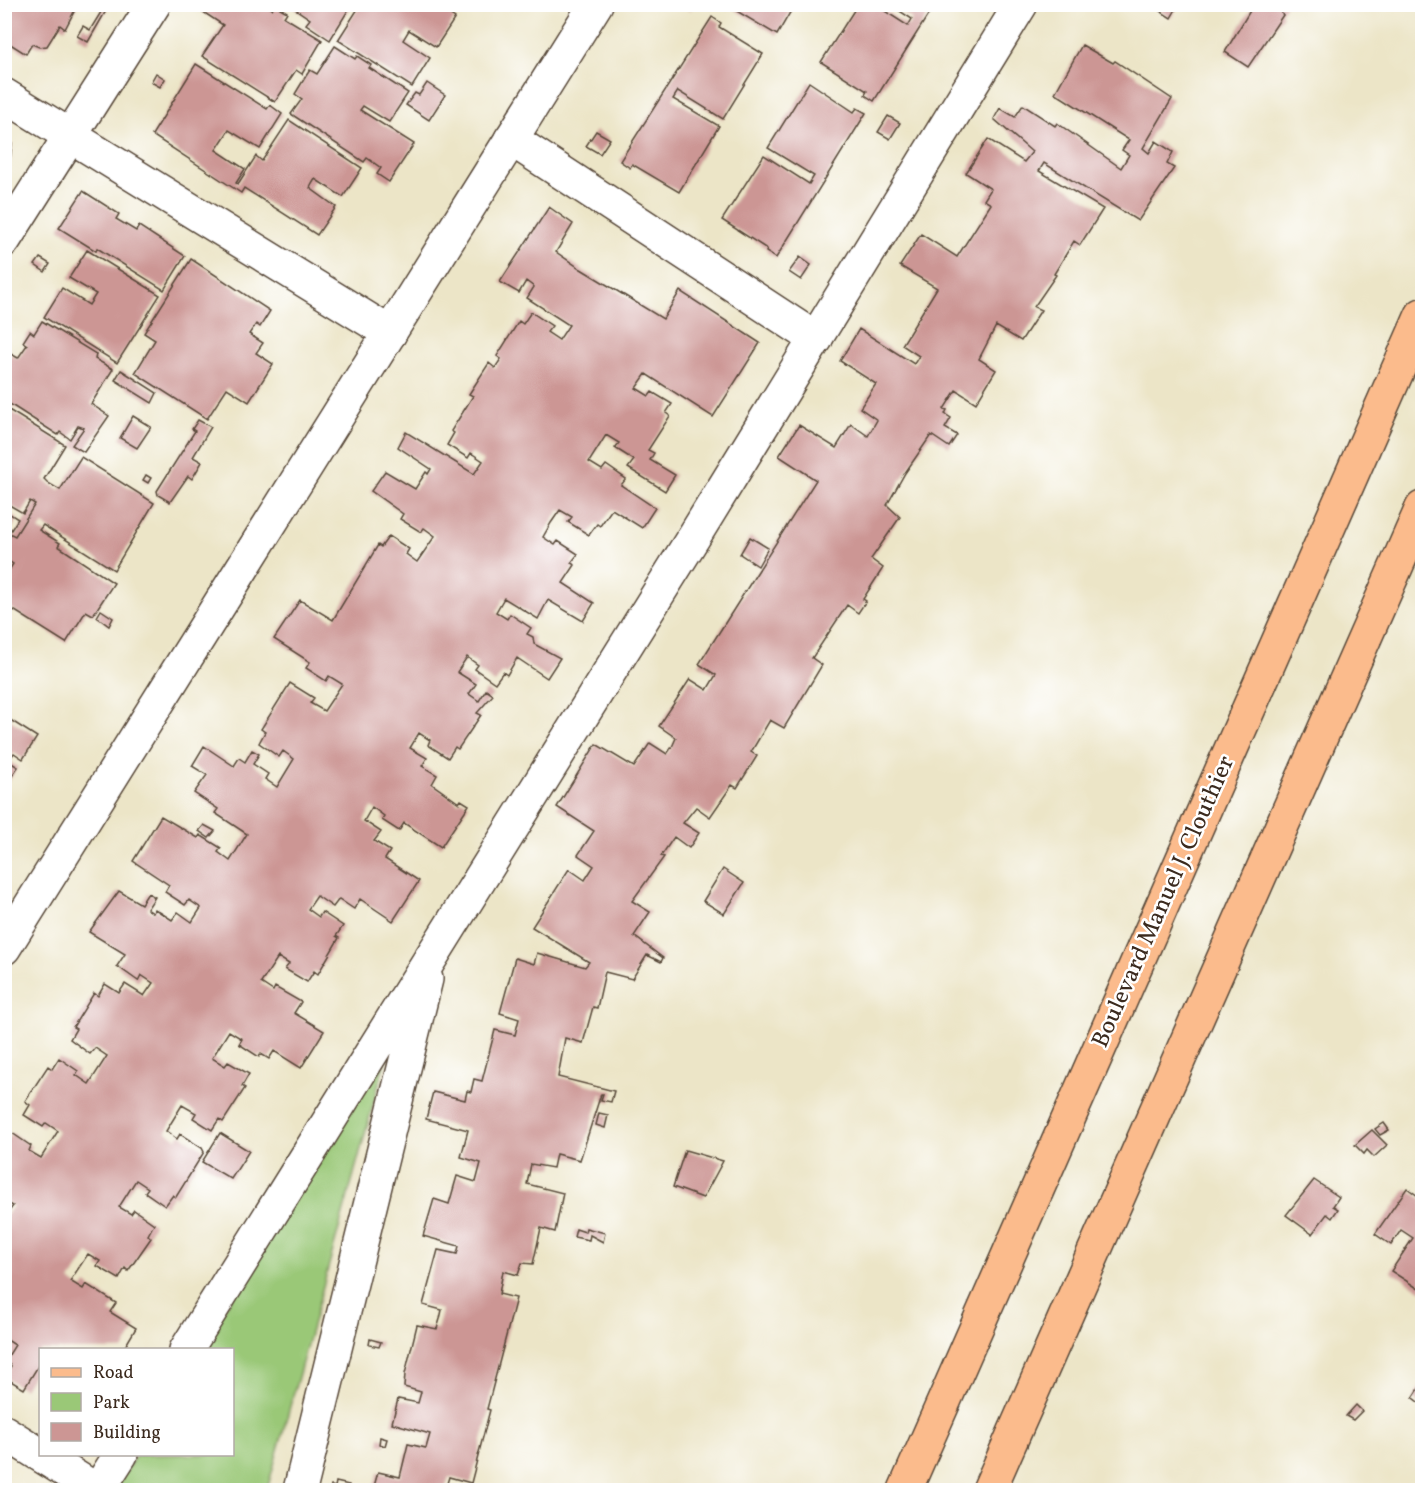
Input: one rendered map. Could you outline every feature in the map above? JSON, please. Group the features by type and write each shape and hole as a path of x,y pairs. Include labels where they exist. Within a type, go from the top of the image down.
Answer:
{"main road":[{"name":"Boulevard Manuel J. Clouthier","path":"905,1491 1422,315"},
{"path":"989,1491 1422,508"}],"street":[{"path":"4,240 154,4"},
{"path":"4,948 16,906 390,333 596,4"},
{"path":"187,1348 816,339 1021,4"},
{"path":"4,95 390,333"},
{"path":"511,139 816,339"},
{"path":"300,1491 433,951"},
{"path":"4,1432 39,1454"},
{"path":"42,1456 97,1491 120,1456"}],"green space":[{"path":"392,1036 267,1490 114,1490 135,1456 234,1456 234,1348 201,1348"}],"building":[{"path":"4,4 78,4 65,29 60,25 47,46 39,47 32,44 26,54 4,40"},
{"path":"106,4 110,4 88,42 77,36 83,26 90,30"},
{"path":"200,4 265,4 272,9 275,5 287,12 284,17 322,40 302,74 296,70 275,102 202,56 223,25 197,8"},
{"path":"288,4 352,4 330,40 306,24 310,19"},
{"path":"361,4 434,4 455,18 436,47 409,30 403,40 430,58 412,87 338,40"},
{"path":"446,4 463,4 458,13"},
{"path":"680,4 694,4 690,11"},
{"path":"720,4 795,4 777,35 730,7 728,10"},
{"path":"858,4 874,4 908,26 912,19 889,4 935,4 874,101 865,95 867,91 821,62"},
{"path":"1149,4 1179,4 1171,18"},
{"path":"1254,4 1286,4 1281,13 1283,15 1248,67 1225,52"},
{"path":"712,17 721,23 719,27 763,54 723,119 678,91 673,99 719,126 679,192 632,164 630,168 620,161"},
{"path":"1082,45 1113,63 1115,61 1172,99 1143,148 1149,153 1156,141 1173,152 1167,164 1174,168 1138,221 1044,163 1039,171 1103,209 1080,245 1074,241 1054,274 1056,275 1034,307 1041,310 1021,341 996,326 979,359 996,370 976,403 956,390 944,409 947,410 945,414 951,418 945,428 957,435 949,447 931,435 905,473 887,505 900,517 871,559 883,568 863,599 866,601 858,613 847,605 812,658 822,665 784,728 770,720 751,752 757,756 737,788 732,785 710,817 696,807 683,823 699,833 689,848 674,837 661,856 664,857 632,901 650,912 634,936 663,958 661,962 647,955 632,979 605,972 597,1008 593,1007 583,1043 565,1038 558,1077 614,1091 611,1102 601,1100 603,1094 601,1094 580,1160 556,1154 553,1168 531,1164 527,1184 563,1193 555,1232 541,1228 533,1264 522,1263 518,1275 503,1271 499,1294 516,1298 487,1409 490,1410 471,1483 449,1477 445,1490 373,1490 378,1472 400,1477 408,1444 426,1448 430,1434 392,1423 398,1399 418,1403 421,1392 404,1387 405,1374 417,1325 437,1329 440,1319 442,1310 423,1305 438,1250 457,1254 459,1246 423,1236 434,1199 449,1204 457,1176 476,1182 481,1163 461,1157 468,1130 426,1119 433,1092 465,1100 467,1091 471,1092 474,1079 482,1081 495,1030 515,1035 519,1019 500,1013 515,958 534,964 537,953 585,967 589,962 532,927 569,869 585,880 594,866 578,855 594,831 557,807 596,744 634,767 650,743 667,754 672,747 676,738 659,726 690,679 707,690 716,675 699,664 816,480 779,456 799,425 836,448 851,424 868,436 877,420 860,408 876,384 840,361 859,329 914,364 919,356 902,345 937,288 900,266 921,234 957,257 991,204 984,200 991,189 966,173 988,139 1024,162 1032,152 994,119 1000,108 1015,117 1023,105 1055,126 1057,123 1121,168 1129,155 1122,150 1129,140 1055,93"},
{"path":"335,46 355,59 357,56 371,65 369,68 408,93 389,122 363,106 360,110 414,144 389,182 377,174 381,168 367,158 364,162 291,114 302,99 295,94 306,76 310,70 317,74"},
{"path":"196,64 267,109 270,105 282,114 260,149 229,130 216,150 245,169 236,183 238,184 256,156 262,161 289,120 362,168 343,197 315,179 310,188 336,207 317,235 244,188 241,193 152,135"},
{"path":"156,73 165,79 160,87 151,82"},
{"path":"809,82 854,112 857,108 866,113 776,258 766,252 767,249 722,220 764,155 809,184 814,176 768,148"},
{"path":"427,83 445,95 429,120 406,105 415,93 419,95"},
{"path":"888,116 900,123 890,139 878,132"},
{"path":"596,131 610,139 600,154 586,146"},
{"path":"4,140 12,144 10,160 4,168"},
{"path":"83,191 119,214 116,219 136,231 139,226 185,256 164,290 97,248 96,251 59,228"},
{"path":"549,207 573,224 556,252 581,269 663,319 680,291 760,343 713,417 646,374 636,388 649,396 652,392 672,404 666,413 670,416 648,450 654,453 650,460 675,475 665,491 628,468 634,460 615,448 619,443 606,435 589,462 602,470 606,465 626,479 621,485 655,508 642,528 612,509 600,526 597,524 589,535 568,522 572,517 560,510 543,537 555,545 558,541 578,554 571,563 575,565 563,583 594,603 583,621 548,600 538,619 504,598 496,612 507,619 510,614 531,628 527,634 533,637 534,644 560,658 547,678 517,658 507,675 503,672 495,683 475,669 478,665 467,657 457,672 476,684 469,694 479,701 486,690 493,695 477,713 481,715 458,749 455,747 448,758 428,745 430,740 419,733 410,748 427,758 422,766 437,775 432,784 459,803 461,800 469,805 441,847 404,823 399,831 382,820 384,816 372,807 364,821 381,832 374,841 390,851 385,859 419,881 393,921 360,899 354,909 339,899 333,907 317,896 308,909 319,917 322,912 343,926 336,936 339,938 318,974 314,971 307,982 285,969 289,964 278,957 261,983 273,991 275,987 301,1002 294,1013 324,1031 301,1068 274,1051 269,1059 261,1054 259,1057 239,1044 242,1039 229,1031 212,1058 225,1066 228,1062 249,1074 242,1086 245,1088 223,1122 219,1119 212,1130 193,1118 196,1113 182,1105 166,1131 177,1139 180,1134 202,1148 204,1152 176,1197 173,1195 165,1206 145,1192 148,1188 136,1180 119,1207 131,1214 134,1210 154,1224 148,1235 151,1238 128,1271 125,1268 119,1279 97,1266 100,1261 88,1254 70,1281 83,1289 86,1284 116,1303 110,1312 136,1328 124,1348 39,1348 39,1365 24,1389 4,1377 11,1366 5,1361 15,1345 4,1338 4,1218 13,1206 4,1201 4,1144 12,1133 31,1146 29,1151 41,1158 58,1131 46,1123 43,1127 24,1115 30,1105 25,1101 48,1066 52,1069 59,1058 78,1071 76,1075 89,1084 107,1056 95,1048 90,1054 70,1039 76,1029 73,1027 94,993 98,996 105,984 119,993 125,984 144,996 153,983 141,975 138,981 117,966 125,954 89,932 119,891 141,904 148,893 155,897 147,909 153,913 155,909 172,920 178,912 192,922 201,908 189,900 185,905 165,892 169,885 133,861 161,816 198,838 200,835 221,848 218,852 230,861 247,834 215,813 218,809 194,793 207,775 192,766 204,746 234,766 239,758 245,762 252,750 259,754 253,764 268,774 265,779 277,787 294,759 283,751 279,757 259,743 265,732 261,729 290,683 314,698 310,703 324,711 342,684 329,676 326,681 306,668 310,662 274,639 300,600 333,620 378,545 381,547 389,536 409,549 406,554 417,562 435,536 424,528 421,532 400,519 403,514 371,491 385,471 415,489 426,472 428,474 431,469 398,447 406,432 474,474 483,461 471,453 468,458 447,445 454,433 451,431 473,396 469,394 489,363 495,368 501,359 497,356 519,321 523,324 531,312 552,326 547,332 559,340 569,325 527,298 534,287 526,281 519,293 500,282"},
{"path":"87,250 160,295 117,363 44,317 62,288 89,305 96,294 69,278"},
{"path":"800,257 811,265 801,280 789,272"},
{"path":"40,258 50,264 45,272 35,265"},
{"path":"191,259 270,311 260,327 256,324 249,334 263,343 256,353 273,364 249,402 227,388 207,419 135,373 155,340 144,333"},
{"path":"42,321 96,354 95,359 113,369 91,404 109,416 84,452 72,445 84,428 78,426 70,439 60,432 58,435 5,401 5,363 11,354 18,358 27,345 23,342 30,331 34,334"},
{"path":"121,370 157,393 152,403 115,380"},
{"path":"4,407 65,445 44,479 48,483 60,490 81,457 154,503 114,570 43,525 39,530 60,543 58,546 114,583 93,615 86,611 66,643 4,604 4,578 13,564 4,558 4,510 18,519 9,533 15,536 35,504 30,501 23,513 4,502"},
{"path":"133,416 151,427 137,448 120,438"},
{"path":"198,420 211,427 193,457 202,462 192,479 188,476 170,502 158,495 157,491 195,431 192,429"},
{"path":"146,475 151,478 148,483 143,480"},
{"path":"750,537 768,548 758,566 740,554"},
{"path":"101,610 113,618 109,626 97,617"},
{"path":"4,716 37,737 23,759 14,753 8,761 18,767 4,788"},
{"path":"204,825 215,831 209,838 199,831"},
{"path":"723,869 744,883 724,914 703,901"},
{"path":"599,1113 608,1115 605,1128 596,1125"},
{"path":"1384,1123 1389,1130 1380,1135 1375,1129"},
{"path":"1372,1130 1387,1145 1374,1157 1367,1150 1364,1154 1355,1145"},
{"path":"220,1133 249,1151 231,1179 202,1162"},
{"path":"685,1150 723,1161 703,1198 673,1187"},
{"path":"1314,1180 1339,1197 1333,1206 1338,1209 1332,1218 1327,1214 1312,1234 1286,1215"},
{"path":"1407,1188 1422,1199 1422,1291 1391,1271 1413,1238 1401,1230 1391,1245 1375,1234"},
{"path":"586,1228 605,1233 603,1242 590,1235 589,1240 574,1237 576,1229 585,1232"},
{"path":"370,1339 381,1342 379,1347 369,1345"},
{"path":"1422,1384 1422,1405 1413,1398"},
{"path":"1356,1405 1362,1411 1353,1420 1346,1416"},
{"path":"380,1437 387,1439 385,1446 379,1444"},
{"path":"336,1482 349,1485 347,1490 330,1490 331,1486 335,1487"}]}
